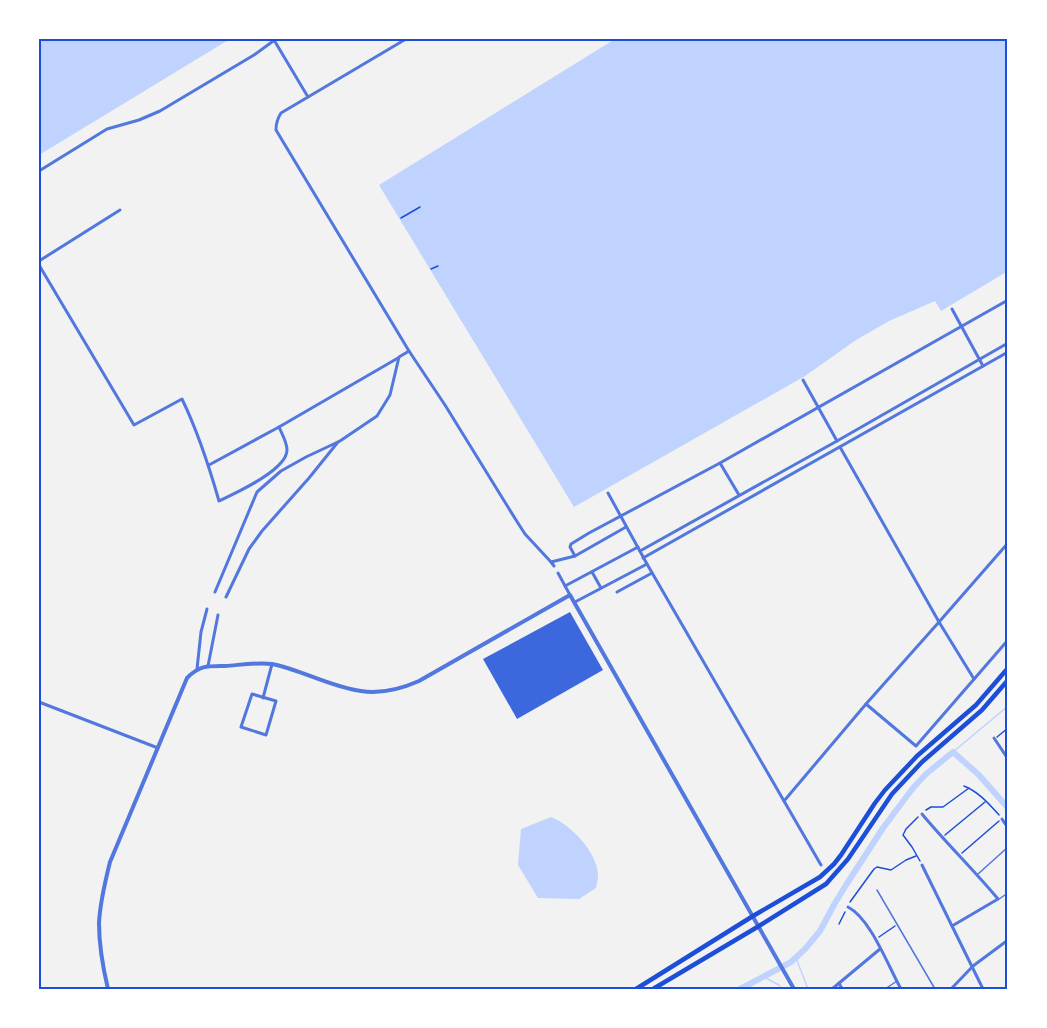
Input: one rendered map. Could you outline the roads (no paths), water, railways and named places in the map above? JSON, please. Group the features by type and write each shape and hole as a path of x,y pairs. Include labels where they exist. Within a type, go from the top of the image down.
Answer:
{"main road":[{"path":"636,989 820,877 834,864 875,803 919,754 976,705 1008,668"},
{"path":"653,989 826,884 848,860 892,794 924,760 982,710 1008,680"},
{"path":"919,754 924,760"}],"street":[{"path":"396,39 399,44"},
{"path":"406,39 281,113 276,123 276,130 409,351 525,534 554,566"},
{"path":"39,171 106,129 139,120 160,111 275,40 308,97"},
{"path":"120,210 39,263 134,425 182,399 209,465 219,501 270,473 285,457 287,445 279,427"},
{"path":"575,556 570,547 571,544 1008,300"},
{"path":"952,309 984,366"},
{"path":"565,586 750,489 1008,343"},
{"path":"209,465 409,351"},
{"path":"643,558 1008,352"},
{"path":"215,592 257,492 281,471 339,441 377,416 390,395 399,357"},
{"path":"803,380 939,622 974,679"},
{"path":"934,386 937,392"},
{"path":"226,597 249,549 262,531 339,441"},
{"path":"720,462 739,495"},
{"path":"750,489 753,496"},
{"path":"608,493 643,558 821,865"},
{"path":"551,562 575,556 626,527"},
{"path":"784,801 1008,543"},
{"path":"575,602 647,564"},
{"path":"592,572 601,588"},
{"path":"558,573 794,989"},
{"path":"617,592 652,573"},
{"path":"108,989 100,945 99,924 103,891 110,862 187,678 197,669 208,666 266,663 362,692 394,689 419,681 570,595"},
{"path":"197,669 201,632 207,609"},
{"path":"208,666 218,615"},
{"path":"866,704 916,746 1008,640"},
{"path":"263,698 272,664"},
{"path":"252,694 263,698 276,701 266,735 241,728 252,694"},
{"path":"39,702 158,748"},
{"path":"995,739 1008,759"},
{"path":"922,814 998,899 952,926"},
{"path":"1002,819 1008,828"},
{"path":"922,865 983,989"},
{"path":"848,907 861,917 876,939 901,989"},
{"path":"951,989 973,966 1008,940"},
{"path":"832,989 880,949"},
{"path":"839,983 842,989"}],"lane":[{"path":"977,874 1008,847"},
{"path":"878,890 935,989"},
{"path":"998,899 1008,893"},
{"path":"885,989 897,981"}],"water":[{"path":"39,39 230,39 39,155"},
{"path":"615,39 1008,39 1008,271 941,311 935,301 889,321 856,340 805,376 574,507 379,185"},
{"path":"551,817 574,832 588,848 596,865 598,874 596,888 579,899 538,898 518,865 521,829"}],"waterway":[{"path":"953,752 1008,706"},
{"path":"740,989 791,962 805,949 820,931 846,885 883,828 913,788 953,752 979,775 1008,808"},
{"path":"796,958 808,989"},
{"path":"764,977 779,985 781,989"}]}
